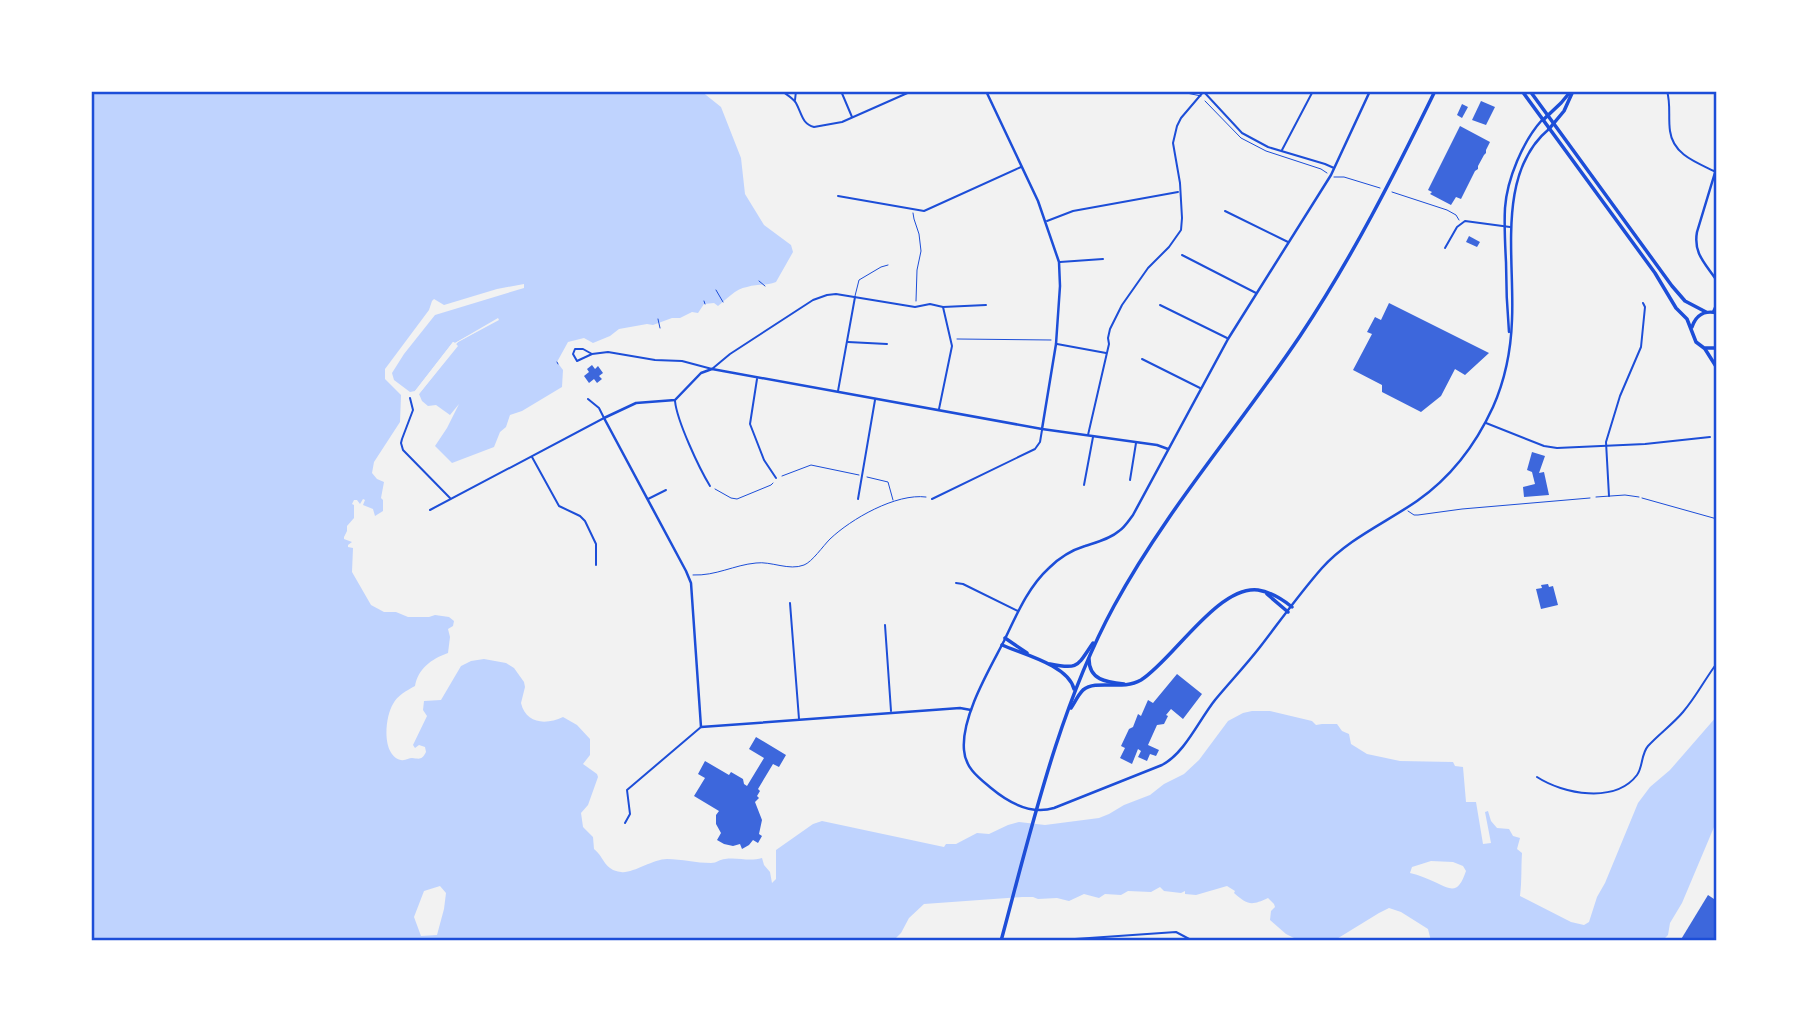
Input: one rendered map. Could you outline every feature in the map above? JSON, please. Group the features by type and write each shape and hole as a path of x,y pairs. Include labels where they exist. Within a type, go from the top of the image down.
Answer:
{"main road":[{"path":"986,91 1038,201 1059,262 1056,342 1042,429"},
{"path":"1370,91 1335,168 1228,339 1127,524 1112,536 1073,551 1054,563 1037,581 978,693 971,710 964,749 966,760 971,770 997,793 1017,805 1041,812 1153,769 1173,758 1215,701 1332,558 1428,493 1462,458 1485,422 1504,377 1512,320 1511,227 1514,195 1534,144 1567,106 1572,91"},
{"path":"1001,941 1073,694 1099,635 1121,593 1169,519 1338,279 1383,197 1435,91"},
{"path":"1522,91 1655,273 1676,308 1687,319 1694,338 1717,368"},
{"path":"1530,91 1685,301 1706,312 1715,312 1717,303"},
{"path":"1510,339 1505,226 1508,192 1523,149 1535,128 1572,91"},
{"path":"1717,166 1696,243 1700,257 1717,281"},
{"path":"1692,329 1696,318 1706,312"},
{"path":"1704,348 1717,348"},
{"path":"971,710 960,708 701,727 691,583 604,418 636,403 675,400 701,373 712,369 938,411 1168,449"},
{"path":"1066,716 1081,692 1089,687 1129,685 1143,678 1189,632 1242,592 1262,591 1292,607"},
{"path":"1262,591 1288,612"},
{"path":"1044,662 1067,667 1076,665 1099,635"},
{"path":"1005,639 1031,656"},
{"path":"1002,645 1044,662 1069,678 1074,686 1073,694"},
{"path":"1089,656 1090,670 1095,676 1105,681 1129,685"}],"street":[{"path":"782,91 794,100 805,123 810,127 833,125 912,91"},
{"path":"794,100 796,91"},
{"path":"841,91 852,118"},
{"path":"1084,485 1110,329 1122,305 1148,268 1181,230 1180,192 1173,143 1181,118 1189,107 1204,91 1242,133 1264,146 1335,168"},
{"path":"1281,151 1313,91"},
{"path":"1667,91 1670,131 1675,145 1690,160 1714,172"},
{"path":"838,196 924,211 1022,166"},
{"path":"1046,222 1072,212 1180,192"},
{"path":"1225,211 1289,242"},
{"path":"1445,248 1457,227 1469,220 1511,227"},
{"path":"1182,255 1257,293"},
{"path":"1059,262 1103,258"},
{"path":"592,354 583,349 575,349 573,354 577,361 592,354 614,352 702,365 712,369 730,354 813,300 827,295 855,296 915,307 930,304 943,307 986,305"},
{"path":"838,392 855,296"},
{"path":"1609,496 1605,445 1620,396 1641,347 1645,307 1643,303"},
{"path":"1160,305 1228,339"},
{"path":"938,411 952,347 943,307"},
{"path":"847,342 887,344"},
{"path":"1056,342 1106,353"},
{"path":"1142,359 1200,388"},
{"path":"758,378 750,424 764,460 776,478"},
{"path":"410,398 413,410 401,443 403,450 451,499"},
{"path":"429,510 604,418 599,408 588,399"},
{"path":"858,499 875,399"},
{"path":"675,400 678,416 710,486"},
{"path":"1485,422 1551,447 1646,444 1710,437"},
{"path":"932,499 1035,449 1040,442 1042,429"},
{"path":"1130,480 1136,442"},
{"path":"532,456 559,506 584,521 596,542 596,565"},
{"path":"648,499 666,490"},
{"path":"956,583 1019,611"},
{"path":"790,603 799,720"},
{"path":"885,625 891,713"},
{"path":"1537,777 1559,788 1593,793 1616,790 1629,783 1640,771 1645,749 1683,712 1717,663"},
{"path":"625,823 630,814 627,793 629,788 701,727"},
{"path":"1075,939 1176,932 1193,941"},
{"path":"1158,933 1159,941"}],"lane":[{"path":"1177,91 1201,96"},
{"path":"855,296 859,280 888,265"},
{"path":"1596,497 1639,497"}],"path":[{"path":"1392,192 1447,210 1456,215 1461,223"},
{"path":"913,210 922,251 917,270 915,307"},
{"path":"759,281 765,286"},
{"path":"716,290 723,302"},
{"path":"658,319 660,328"},
{"path":"951,339 1056,342"},
{"path":"710,486 721,494 737,499 771,485 776,478 811,466 888,482 893,502"},
{"path":"686,571 690,570 693,575 698,575 756,563 796,567 807,565 833,536 879,506 917,496 932,499"},
{"path":"1406,508 1409,513 1418,516 1462,509 1596,497"},
{"path":"1639,497 1717,519"}],"water":[{"path":"91,91 701,91 721,107 741,158 745,194 764,225 791,245 793,252 776,282 743,288 718,306 714,303 704,304 698,313 692,312 653,325 619,329 593,343 584,338 568,342 557,362 563,370 562,387 522,411 510,415 494,447 452,463 435,446 459,404 450,415 436,405 428,406 419,394 458,342 499,319 453,342 415,391 410,392 394,380 392,373 435,315 524,288 524,284 444,305 434,299 429,310 385,369 385,379 401,395 400,422 374,462 372,473 384,482 381,498 383,511 375,516 373,509 363,505 365,500 360,504 354,500 354,518 347,526 344,537 352,542 348,547 353,548 352,572 371,605 384,612 396,612 408,617 435,615 449,617 454,621 453,626 448,629 448,653 426,665 415,686 400,696 390,710 386,735 390,751 402,760 423,756 425,747 419,745 415,748 413,745 427,716 423,710 424,701 441,700 461,666 484,659 506,663 514,668 524,682 521,703 527,715 544,722 563,717 577,725 590,739 590,755 583,764 598,777 588,805 581,813 583,827 593,837 594,849 615,871 631,871 667,859 711,863 723,859 762,858 770,872 772,883 776,879 776,850 813,824 822,821 944,847 977,833 989,834 1019,822 1045,825 1099,818 1150,795 1184,774 1199,760 1228,721 1243,713 1270,711 1312,721 1316,725 1337,724 1342,731 1349,734 1351,744 1367,754 1400,761 1453,762 1455,766 1463,767 1466,802 1476,802 1483,844 1491,843 1485,812 1488,811 1497,828 1509,829 1513,836 1520,838 1517,849 1522,853 1520,896 1571,922 1584,925 1589,922 1597,897 1638,803 1717,716 1717,820 1682,903 1670,923 1668,935 1662,941 1431,941 1428,929 1401,912 1389,908 1335,940 1295,941 1296,939 1270,920 1271,911 1275,907 1268,898 1246,902 1227,886 1196,895 1185,894 1185,891 1164,891 1160,887 1151,892 1128,891 1121,895 1105,894 1099,898 1084,894 1069,901 1022,897 924,904 909,918 893,941 91,941","holes":["1431,861 1453,862 1463,866 1466,871 1461,883 1455,888 1448,888 1410,873 1412,867","440,886 446,893 437,935 421,936 414,917 424,891"]}],"pier":[{"path":"498,318 499,320 458,342 458,346 419,394 415,391 453,342"}],"building":[{"path":"1481,101 1495,107 1486,125 1472,120"},
{"path":"1462,104 1468,107 1462,118 1457,115"},
{"path":"1460,126 1490,142 1461,199 1456,197 1451,205 1430,194 1432,192 1428,190"},
{"path":"1469,236 1480,242 1477,247 1466,242"},
{"path":"1389,303 1489,353 1465,375 1455,369 1441,396 1421,412 1382,392 1382,385 1353,370 1372,334 1367,332 1375,317 1381,320"},
{"path":"592,365 595,369 598,366 603,373 599,376 602,379 597,383 594,379 589,383 584,376"},
{"path":"1532,452 1545,456 1539,473 1544,472 1549,495 1524,497 1523,487 1535,484 1532,472 1527,470"},
{"path":"1548,584 1549,587 1553,586 1558,605 1541,609 1536,589"},
{"path":"1177,674 1202,694 1183,719 1171,709 1164,724 1157,725 1148,745 1159,750 1156,756 1150,754 1147,761 1138,757 1141,751 1138,749 1132,764 1120,758 1125,748 1121,746 1138,714 1141,716 1148,700 1153,703"},
{"path":"756,737 786,755 779,767 773,764 758,789 759,798 755,802 762,820 759,834 762,836 758,843 753,840 742,849 740,844 733,846 717,840 721,833 716,824 719,811 694,796 705,778 698,774 705,761 729,775 731,772 743,779 747,786 764,758 749,749"},
{"path":"1708,895 1717,901 1717,941 1680,941"}]}
